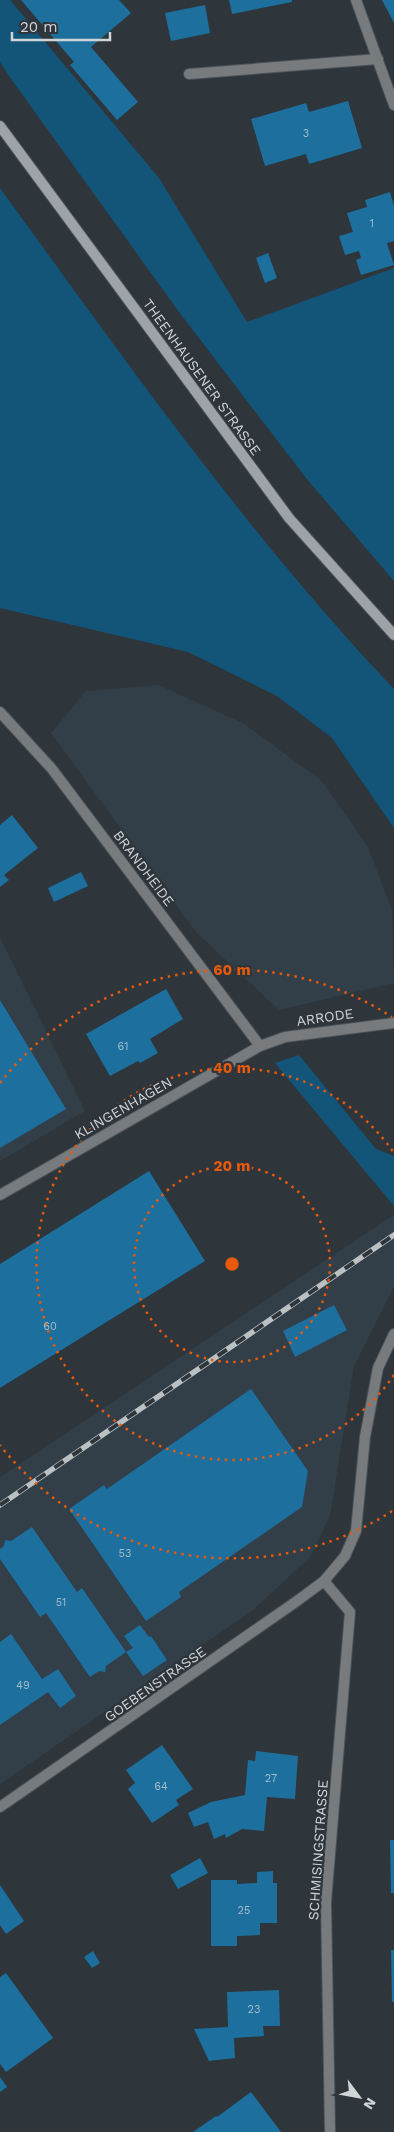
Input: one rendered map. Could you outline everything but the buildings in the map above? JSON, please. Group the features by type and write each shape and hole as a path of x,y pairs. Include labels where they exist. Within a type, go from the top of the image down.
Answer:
{"main road":[{"name":"THEENHAUSENER STRASSE","path":"0,126 289,518 394,635"}],"street":[{"path":"356,0 394,105"},
{"path":"188,74 378,59"},
{"name":"BRANDHEIDE","path":"0,712 52,769 260,1046"},
{"name":"ARRODE","path":"260,1046 285,1036 394,1023"},
{"name":"KLINGENHAGEN","path":"0,1195 260,1046"},
{"name":"GOEBENSTRASSE","path":"0,1807 324,1581 345,1556 356,1532 365,1437 378,1368 394,1334"},
{"name":"SCHMISINGSTRASSE","path":"324,1581 350,1612 326,1902 330,2132"}],"shaded area":[{"path":"0,0 10,0 159,178 247,322 394,268 394,581 306,478 179,312 9,76 0,62"},
{"path":"0,188 141,382 238,508 288,570 394,689 394,828 332,738 277,696 188,652 0,608"},
{"path":"158,685 243,723 322,781 368,847 392,910 394,983 279,1010 196,932 51,733 86,691"},
{"path":"0,937 85,1111 0,1161"},
{"path":"299,1055 376,1149 394,1156 394,1206 275,1063"},
{"path":"394,1215 394,1287 354,1366 330,1516 310,1557 252,1611 0,1784 0,1477"}],"railway":[{"path":"0,1505 394,1235"}]}
